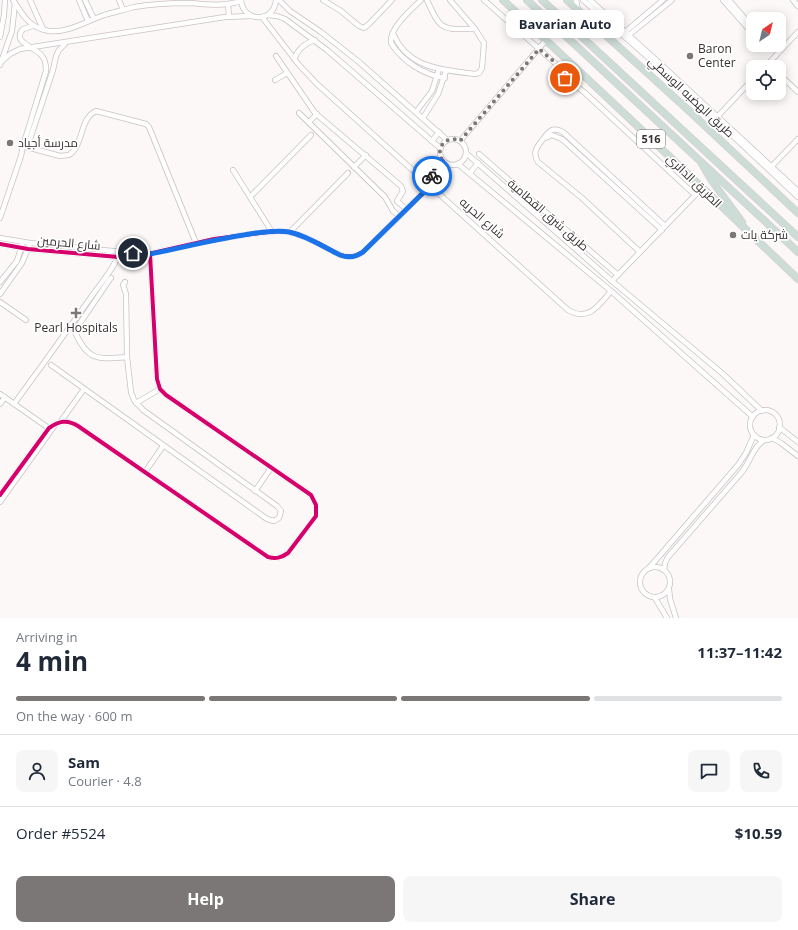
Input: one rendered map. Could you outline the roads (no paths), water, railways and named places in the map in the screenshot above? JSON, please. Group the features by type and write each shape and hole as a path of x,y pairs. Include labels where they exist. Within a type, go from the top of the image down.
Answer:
{"highway":[{"name":"الطريق الدائري","path":"503,0 798,279"},
{"name":"الطريق الدائري","path":"528,0 798,252"},
{"name":"516","path":"542,0 798,237"},
{"path":"567,0 691,112 798,214"},
{"name":"516","path":"699,160 712,181 750,233"}],"street":[{"path":"0,37 5,0"},
{"path":"30,0 43,29"},
{"path":"79,0 88,21"},
{"path":"85,0 94,19"},
{"path":"119,0 123,10"},
{"path":"268,15 275,7 278,0 290,11 347,51 447,140"},
{"path":"323,0 364,28 392,0"},
{"path":"421,0 396,26 391,38 392,45 418,68 437,77 444,78"},
{"path":"427,0 436,19 441,25 452,29 475,29"},
{"path":"408,58 446,71 476,74 481,71 484,42 450,0"},
{"path":"484,0 557,64 565,78 584,92 695,195"},
{"path":"576,0 579,11"},
{"name":"طريق الهضبه الوسطي","path":"583,0 772,166 798,197"},
{"name":"طريق الهضبه الوسطي","path":"590,0 785,181 798,191"},
{"path":"629,35 657,9 663,0"},
{"path":"625,32 672,0"},
{"path":"723,0 746,26"},
{"path":"729,0 746,20"},
{"path":"793,0 798,6"},
{"path":"15,1 25,18 34,26 54,31 64,30 123,10 148,5 175,3 228,4 241,1 244,10 252,16"},
{"path":"1,63 12,31 15,1"},
{"path":"228,4 229,17"},
{"path":"285,19 290,11"},
{"path":"1,63 15,51 31,48 229,17 277,16 285,19 315,40 352,70 440,148"},
{"name":"شارع الحريه","path":"262,17 294,59 317,84 571,312 581,314 590,313 611,291"},
{"path":"25,146 46,71 45,60 42,55 23,44 20,36 23,29 34,26"},
{"path":"773,60 797,33"},
{"path":"294,59 300,48 315,40"},
{"path":"460,141 546,40"},
{"path":"0,218 53,70 56,56 59,50 66,43"},
{"path":"276,56 311,108 402,187 402,191 397,201 406,210"},
{"path":"416,112 432,91 439,69"},
{"path":"423,118 436,99 446,71"},
{"path":"275,80 287,73"},
{"path":"786,81 798,92"},
{"path":"716,117 746,86"},
{"path":"25,146 60,156 69,155 75,148 87,118 96,111 146,124 149,127 196,243"},
{"path":"299,112 385,197 393,211 399,216"},
{"path":"309,122 317,114"},
{"path":"640,252 582,198 538,162 535,150 549,130 554,129 562,131 570,138 609,173 662,230"},
{"path":"432,141 439,132"},
{"path":"250,197 311,136"},
{"path":"543,139 549,136 560,137 639,206 666,226"},
{"path":"567,143 570,138"},
{"path":"772,166 798,138"},
{"path":"466,153 464,159 458,164 450,165 443,161 440,155 440,148 447,140 454,139 460,141 464,146 466,153 612,281 736,386 762,411"},
{"name":"طريق شرق القطامية","path":"479,154 618,275"},
{"path":"354,167 366,156"},
{"name":"شارع الحرمين","path":"0,238 134,257 220,238 272,232 290,232 309,239 344,257 354,257 363,252 427,189 433,172 443,161"},
{"path":"470,173 478,163"},
{"path":"458,164 611,291 753,416"},
{"path":"233,170 272,232"},
{"path":"290,232 348,173"},
{"path":"605,177 609,173"},
{"path":"612,281 702,188"},
{"path":"5,286 0,282 17,261 22,242"},
{"path":"0,293 22,263 30,243"},
{"name":"شارع الحرمين","path":"0,244 28,249 112,254"},
{"path":"574,260 580,252"},
{"path":"112,254 113,263"},
{"path":"0,495 50,429 56,423 68,421 78,426 268,558 275,559 288,553 316,516 316,505 311,495 166,395 160,389 156,379 150,254"},
{"path":"14,404 81,311 118,255"},
{"path":"112,278 75,331 84,349 93,356 103,358 128,357"},
{"path":"50,365 267,520 277,520 280,515 279,508 143,410 136,403 131,392 128,357 126,294 123,285 126,282"},
{"path":"0,302 26,320"},
{"path":"85,305 90,308"},
{"path":"81,311 86,314"},
{"path":"729,395 736,386"},
{"path":"62,421 84,389"},
{"path":"136,403 160,389"},
{"path":"0,394 50,429"},
{"path":"0,404 5,397"},
{"path":"664,570 668,557 742,472 758,445 777,434 780,427 779,420 775,414 768,411 762,411 753,416 750,426 754,435 765,440"},
{"path":"780,427 798,442"},
{"path":"0,502 50,429"},
{"path":"669,588 664,595 655,598 646,595 641,587 640,578 738,465 754,435"},
{"path":"784,445 790,436"},
{"path":"772,438 798,456"},
{"path":"145,472 163,446"},
{"path":"255,491 271,468"},
{"path":"649,568 657,567 664,570 670,578 670,599 676,618"},
{"path":"655,598 667,618"}],"place":[{"name":"Baron Center","path":"690,56"},
{"name":"Bavarian Auto","path":"565,78"},
{"name":"مدرسة أجياد","path":"10,143"},
{"name":"شركة يات","path":"733,235"},
{"name":"Pearl Hospitals","path":"76,313"}]}
